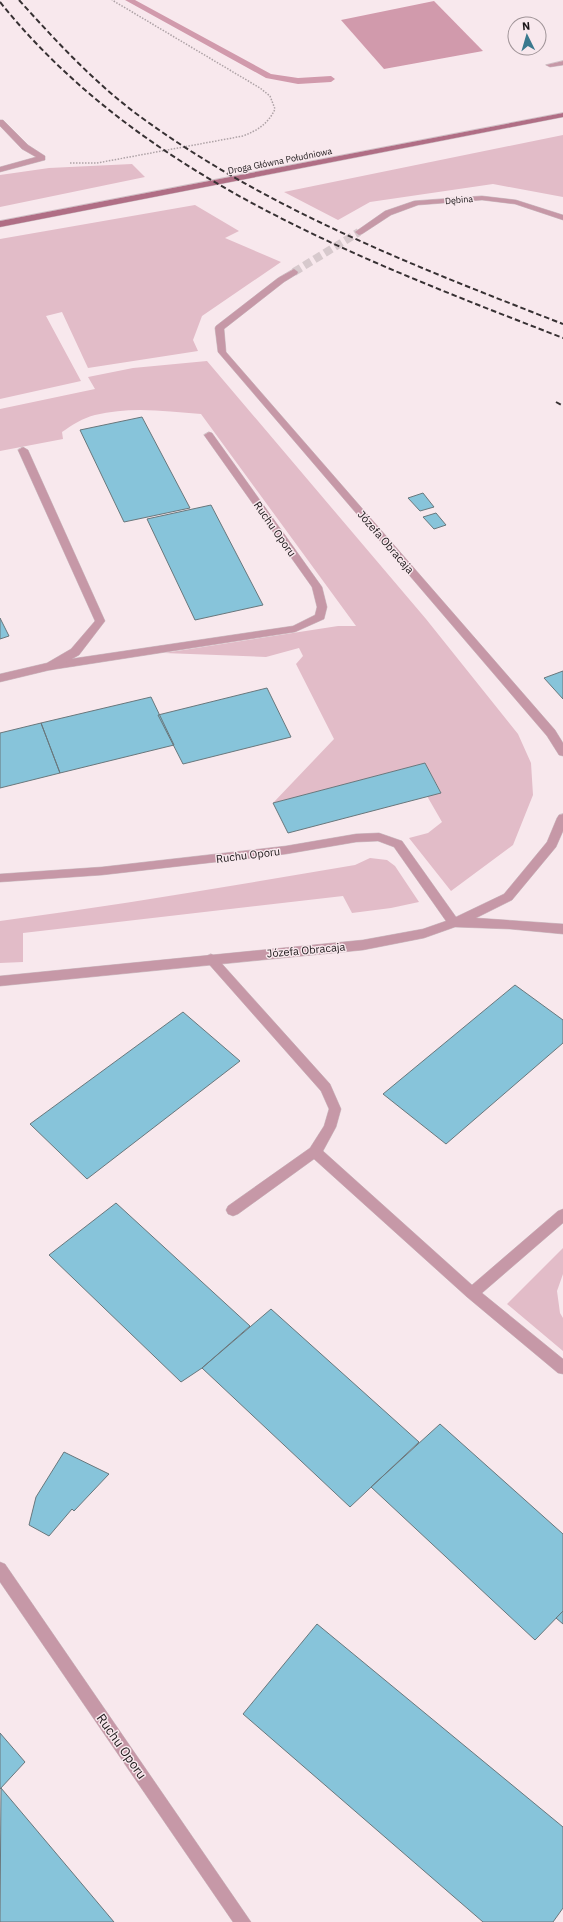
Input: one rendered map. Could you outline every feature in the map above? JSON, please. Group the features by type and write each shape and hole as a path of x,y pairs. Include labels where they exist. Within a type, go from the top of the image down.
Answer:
{"main road":[{"name":"Droga Główna Południowa","path":"0,224 563,115"}],"street":[{"path":"550,65 563,63"},
{"path":"0,122 25,147 42,158"},
{"path":"0,170 42,158"},
{"name":"Dębina","path":"358,232 388,213 417,203 482,198 516,202 563,218"},
{"name":"Józefa Obracaja","path":"294,272 281,280 219,328 222,352 551,733 563,752"},
{"name":"Ruchu Oporu","path":"0,678 50,666 295,629 320,617 322,607 317,588 209,435"},
{"name":"Ruchu Oporu","path":"23,450 100,621 75,652 50,666"},
{"name":"Józefa Obracaja","path":"0,981 363,945 424,933 453,922 508,897 552,844 563,818"},
{"name":"Ruchu Oporu","path":"0,878 102,872 286,850 356,838 380,837 398,844 453,922"},
{"path":"453,922 510,924 563,929"},
{"path":"211,959 326,1088 335,1110 330,1127 315,1152 234,1210"},
{"path":"315,1152 472,1293 563,1368"},
{"path":"472,1293 563,1214"},
{"name":"Ruchu Oporu","path":"0,1569 244,1922"}],"path":[{"path":"42,158 68,163 96,163 243,136 263,127 273,116 275,109 274,102 270,96 260,88 112,0"}],"shaded area":[{"path":"434,1 483,51 384,69 341,20"},
{"path":"563,135 563,197 493,184 370,202 338,220 284,192"},
{"path":"132,164 145,177 0,207 0,175 49,168"},
{"path":"195,205 239,231 225,238 281,262 202,316 193,340 198,351 88,368 62,312 46,316 81,381 0,399 0,239"},
{"path":"207,361 426,619 518,734 531,763 533,795 513,845 451,891 409,838 428,833 442,822 427,796 441,792 425,763 273,803 334,739 296,664 303,656 299,648 266,657 164,653 338,626 356,626 201,414 148,410 108,412 91,416 74,424 62,432 63,439 0,451 0,409 95,389 88,377 133,368"},
{"path":"370,858 387,860 395,866 419,902 391,908 352,913 343,896 23,933 23,962 0,963 0,921 134,902 355,865"},
{"path":"563,1248 563,1274 557,1291 560,1313 563,1318 563,1351 507,1304"}],"building":[{"path":"142,417 190,508 124,522 80,430"},
{"path":"423,493 434,507 420,511 408,498"},
{"path":"211,505 263,605 195,620 147,519"},
{"path":"436,513 446,525 434,529 423,517"},
{"path":"0,618 9,636 0,639"},
{"path":"563,671 563,699 544,678"},
{"path":"267,688 291,737 183,764 158,715"},
{"path":"151,697 174,745 60,773 41,723"},
{"path":"41,723 60,773 0,788 0,733"},
{"path":"425,763 441,793 288,833 273,803"},
{"path":"515,985 563,1020 563,1043 446,1144 383,1094"},
{"path":"183,1012 240,1061 87,1179 30,1124"},
{"path":"116,1203 250,1326 202,1368 181,1382 49,1255"},
{"path":"271,1309 419,1442 350,1507 202,1368"},
{"path":"440,1424 563,1534 563,1611 535,1640 371,1487"},
{"path":"64,1452 109,1474 74,1511 72,1509 49,1536 29,1525 36,1497"},
{"path":"563,1611 563,1624 556,1618"},
{"path":"317,1624 563,1827 563,1908 553,1922 483,1922 243,1714"},
{"path":"0,1733 25,1762 0,1789"},
{"path":"1,1788 114,1922 0,1922"}],"waterway":[{"path":"129,0 269,76 298,81 331,79"}],"tunnel":[{"path":"294,272 359,232"}],"railway":[{"path":"19,0 74,59 118,99 183,146 234,177 287,206 396,257 563,324"},
{"path":"0,2 56,64 119,118 187,165 258,206 333,243 409,277 563,338"},
{"path":"556,402 563,406"}]}
